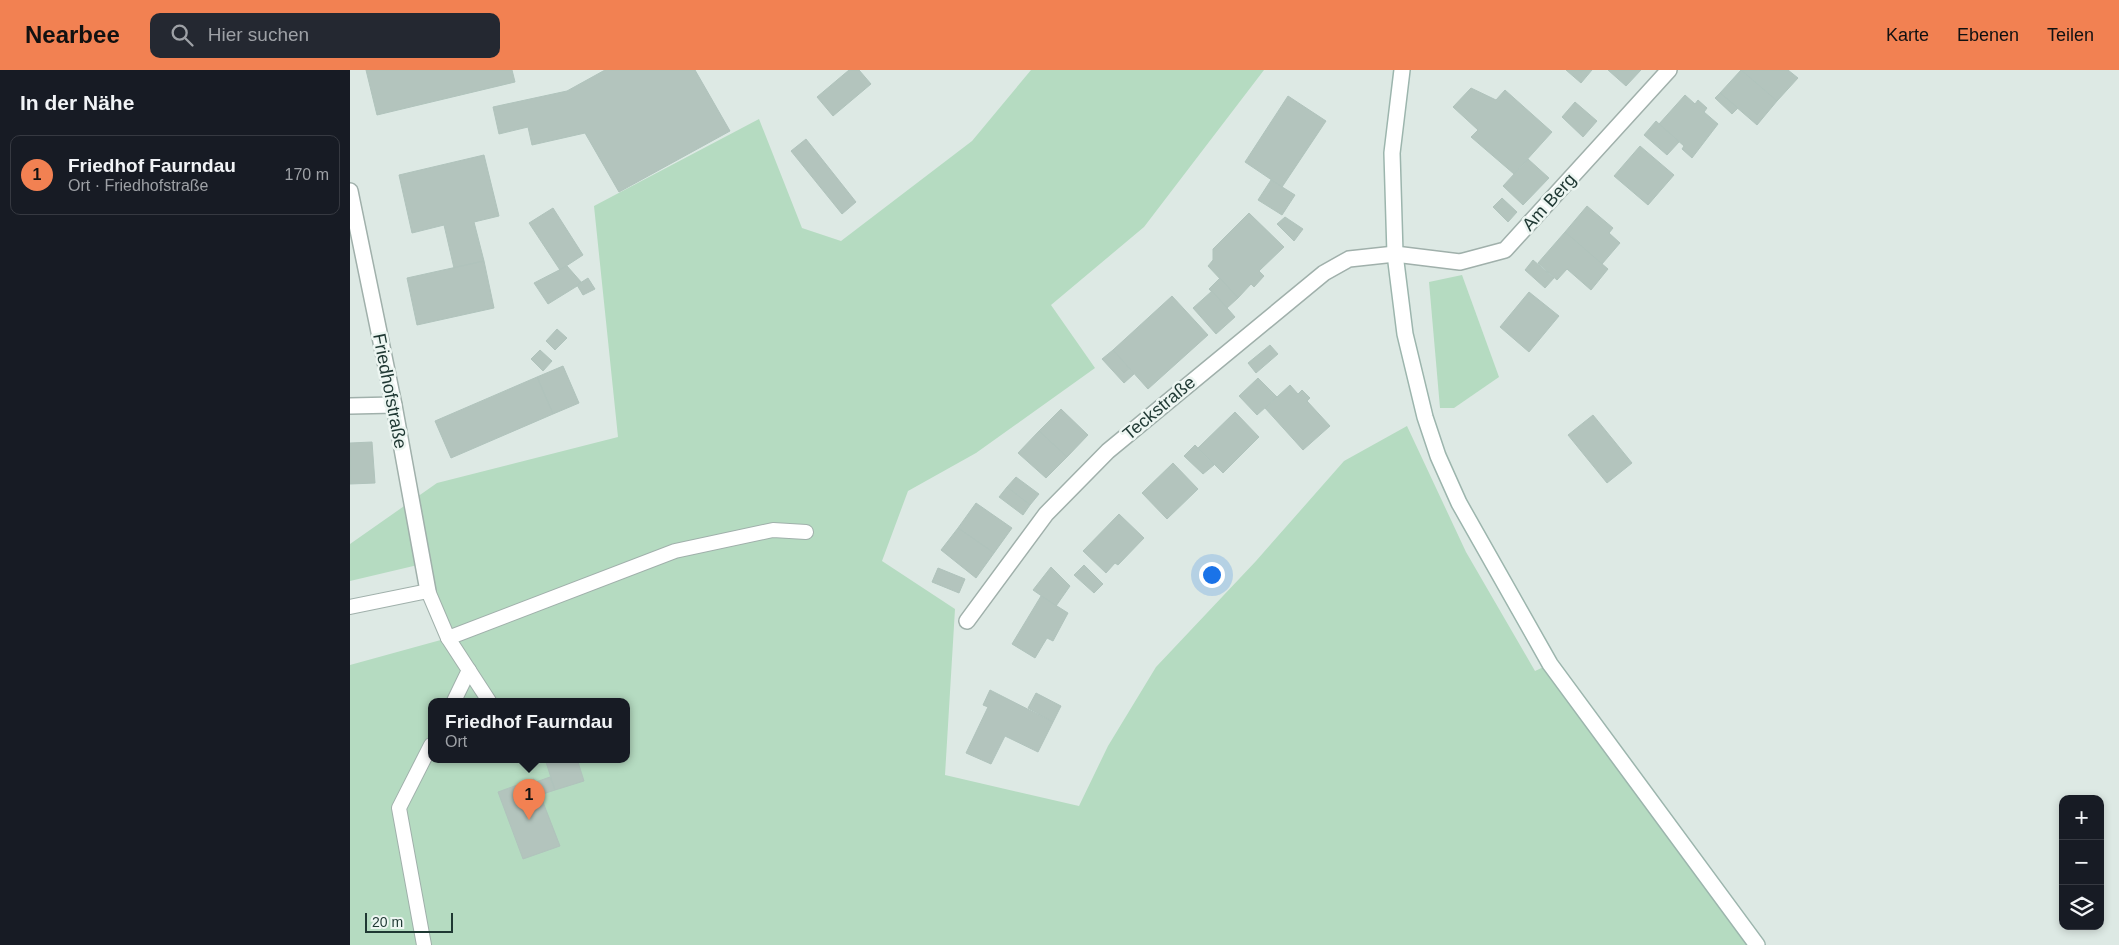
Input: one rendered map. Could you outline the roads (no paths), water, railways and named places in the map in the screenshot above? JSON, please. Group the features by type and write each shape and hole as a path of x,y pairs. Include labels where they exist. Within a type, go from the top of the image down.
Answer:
{"street":[{"path":"1402,70 1392,153 1395,254 1405,334 1425,416 1438,456 1459,502 1550,664 1757,945"},
{"name":"Am Berg","path":"1395,254 1460,262 1505,250 1670,70"},
{"name":"Friedhofstraße","path":"350,191 394,405 428,591"},
{"name":"Teckstraße","path":"967,621 1046,514 1108,451 1324,273 1349,259 1395,254"},
{"path":"350,406 394,405"}],"lane":[{"path":"448,638 675,551 773,530 806,532"},
{"path":"350,607 428,591 448,638 487,698"},
{"path":"455,698 469,670"},
{"path":"424,945 399,808 428,753"}],"place":[{"name":"Friedhof Faurndau","path":"529,820"}]}
